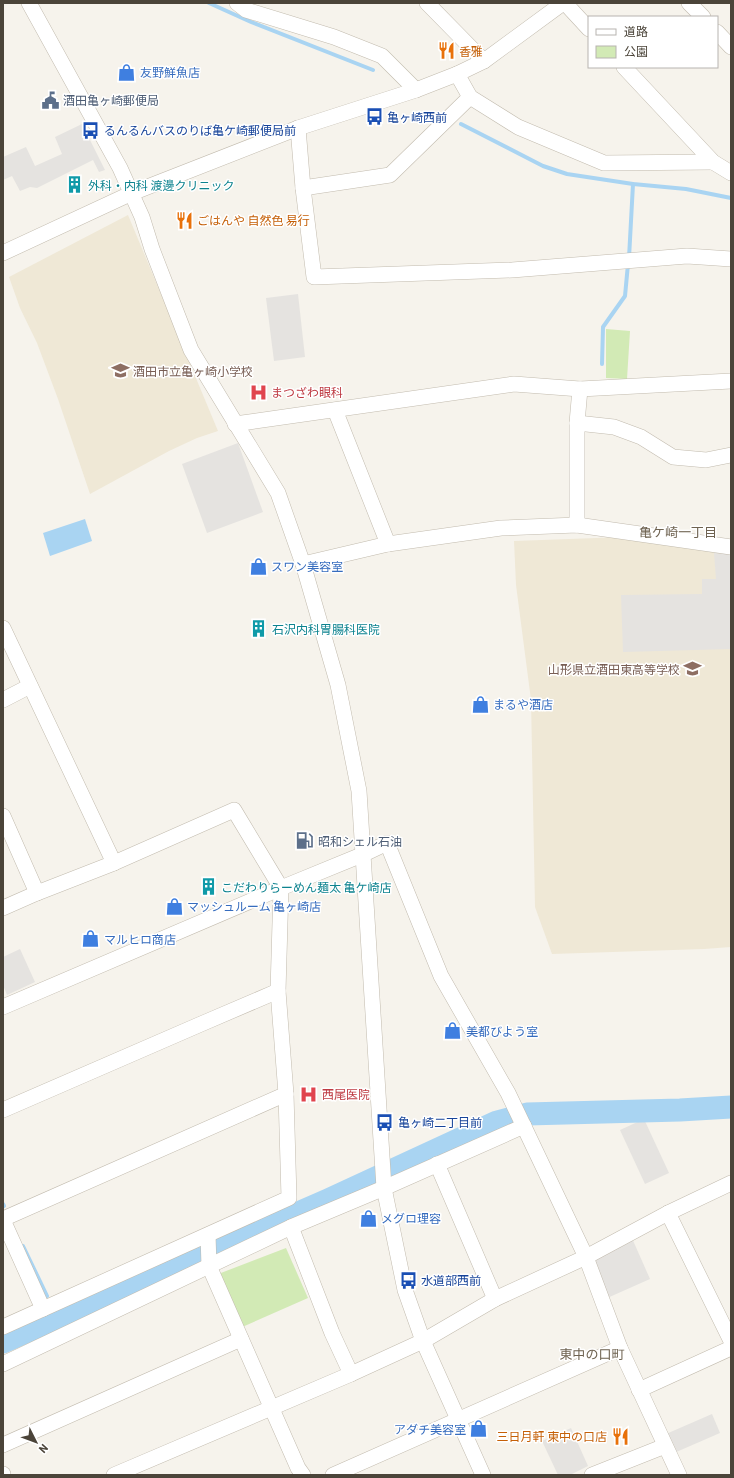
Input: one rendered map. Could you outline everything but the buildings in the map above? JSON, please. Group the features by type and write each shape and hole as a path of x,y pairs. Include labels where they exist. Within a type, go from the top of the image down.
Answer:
{"street":[{"path":"28,3 120,168 142,217 152,249 191,350 278,493 303,564 339,693 359,791 384,1188 405,1290 423,1341 483,1475"},
{"path":"238,3 246,10 334,37 382,56 416,90"},
{"path":"427,3 484,62"},
{"path":"3,253 132,193 298,128 416,90 484,62 564,3 588,28"},
{"path":"689,3 701,16"},
{"path":"718,33 731,47"},
{"path":"625,68 713,162 731,173"},
{"path":"457,74 470,97 518,127 604,163 713,162"},
{"path":"303,188 390,175 470,97"},
{"path":"298,128 303,188 314,277 512,270 687,256 731,259"},
{"path":"235,424 514,384 580,389 731,381"},
{"path":"577,525 577,423 580,389"},
{"path":"335,410 388,544"},
{"path":"577,423 614,427 641,438 673,457 706,460 731,455"},
{"path":"303,564 388,544 501,528 577,525 731,547"},
{"path":"3,628 114,863"},
{"path":"3,700 30,686"},
{"path":"3,908 37,892 114,863 234,810 281,888 278,992 286,1094 289,1198 3,1327"},
{"path":"3,816 37,892"},
{"path":"3,1007 387,843 441,976 508,1093 586,1257 620,1348 679,1475"},
{"path":"3,1110 193,1027 278,992"},
{"path":"43,1309 3,1220 286,1094"},
{"path":"3,1364 291,1227 384,1188 524,1126"},
{"path":"437,1164 495,1299"},
{"path":"114,1475 351,1374 423,1341 495,1299 586,1257 668,1213 731,1183"},
{"path":"668,1213 731,1341"},
{"path":"291,1227 332,1333 351,1374"},
{"path":"208,1235 209,1266 271,1408 298,1468 303,1475"},
{"path":"3,1445 241,1339"},
{"path":"333,1475 458,1418 620,1348"},
{"path":"639,1390 731,1348"},
{"path":"592,1475 665,1446"}],"shaded area":[{"path":"82,124 105,170 99,172 93,160 37,188 30,187 20,191 12,176 3,180 3,157 26,147 35,166 62,154 55,137"},
{"name":"酒田市立亀ヶ崎小学校","path":"128,215 218,431 197,438 169,451 90,494 58,399 37,343 20,308 9,277"},
{"path":"298,294 305,357 274,361 266,298"},
{"path":"238,443 263,512 207,533 182,464"},
{"path":"624,537 731,551 731,947 552,954 535,907 531,700 516,585 514,541"},
{"path":"714,553 731,554 731,649 623,652 621,595 702,594 702,579 716,579"},
{"path":"20,949 35,982 7,995 3,985 3,957"},
{"path":"644,1119 669,1173 645,1184 620,1130"},
{"path":"631,1236 650,1279 605,1299 589,1258"},
{"path":"712,1414 720,1433 674,1453 666,1434"},
{"path":"571,1428 588,1466 570,1475 558,1475 542,1441"}],"green space":[{"path":"606,329 630,331 627,379 606,378"},
{"path":"286,1248 308,1298 240,1328 213,1276"}],"water":[{"path":"85,519 92,541 50,556 43,533"}],"waterway":[{"path":"209,3 251,22 373,70"},
{"path":"461,124 543,166 567,174 633,184 686,189 731,198"},
{"path":"629,258 633,184"},
{"path":"602,364 603,327 625,296 628,264"},
{"path":"3,1342 328,1200 497,1122 527,1114 680,1110 731,1107"},
{"path":"23,1246 47,1296"}],"place":[{"name":"香雅","path":"446,51"},
{"name":"友野鮮魚店","path":"127,72"},
{"name":"酒田亀ヶ崎郵便局","path":"50,100"},
{"name":"亀ヶ崎西前","path":"374,117"},
{"name":"るんるんバスのりば亀ケ崎郵便局前","path":"91,130"},
{"name":"外科・内科 渡邊クリニック","path":"75,185"},
{"name":"ごはんや 自然色 易行","path":"184,220"},
{"name":"酒田市立亀ヶ崎小学校","path":"120,371"},
{"name":"まつざわ眼科","path":"258,392"},
{"name":"スワン美容室","path":"258,566"},
{"name":"石沢内科胃腸科医院","path":"259,629"},
{"name":"山形県立酒田東高等学校","path":"693,669"},
{"name":"まるや酒店","path":"480,704"},
{"name":"昭和シェル石油","path":"305,841"},
{"name":"こだわりらーめん麺太 亀ケ崎店","path":"208,887"},
{"name":"マッシュルーム 亀ヶ崎店","path":"174,906"},
{"name":"マルヒロ商店","path":"91,939"},
{"name":"美都びよう室","path":"453,1031"},
{"name":"西尾医院","path":"309,1094"},
{"name":"亀ヶ崎二丁目前","path":"385,1122"},
{"name":"メグロ理容","path":"368,1218"},
{"name":"水道部西前","path":"408,1280"},
{"name":"アダチ美容室","path":"479,1429"},
{"name":"三日月軒 東中の口店","path":"620,1436"}],"district":[{"name":"亀ケ崎一丁目","path":"678,532"},
{"name":"東中の口町","path":"592,1354"}]}
